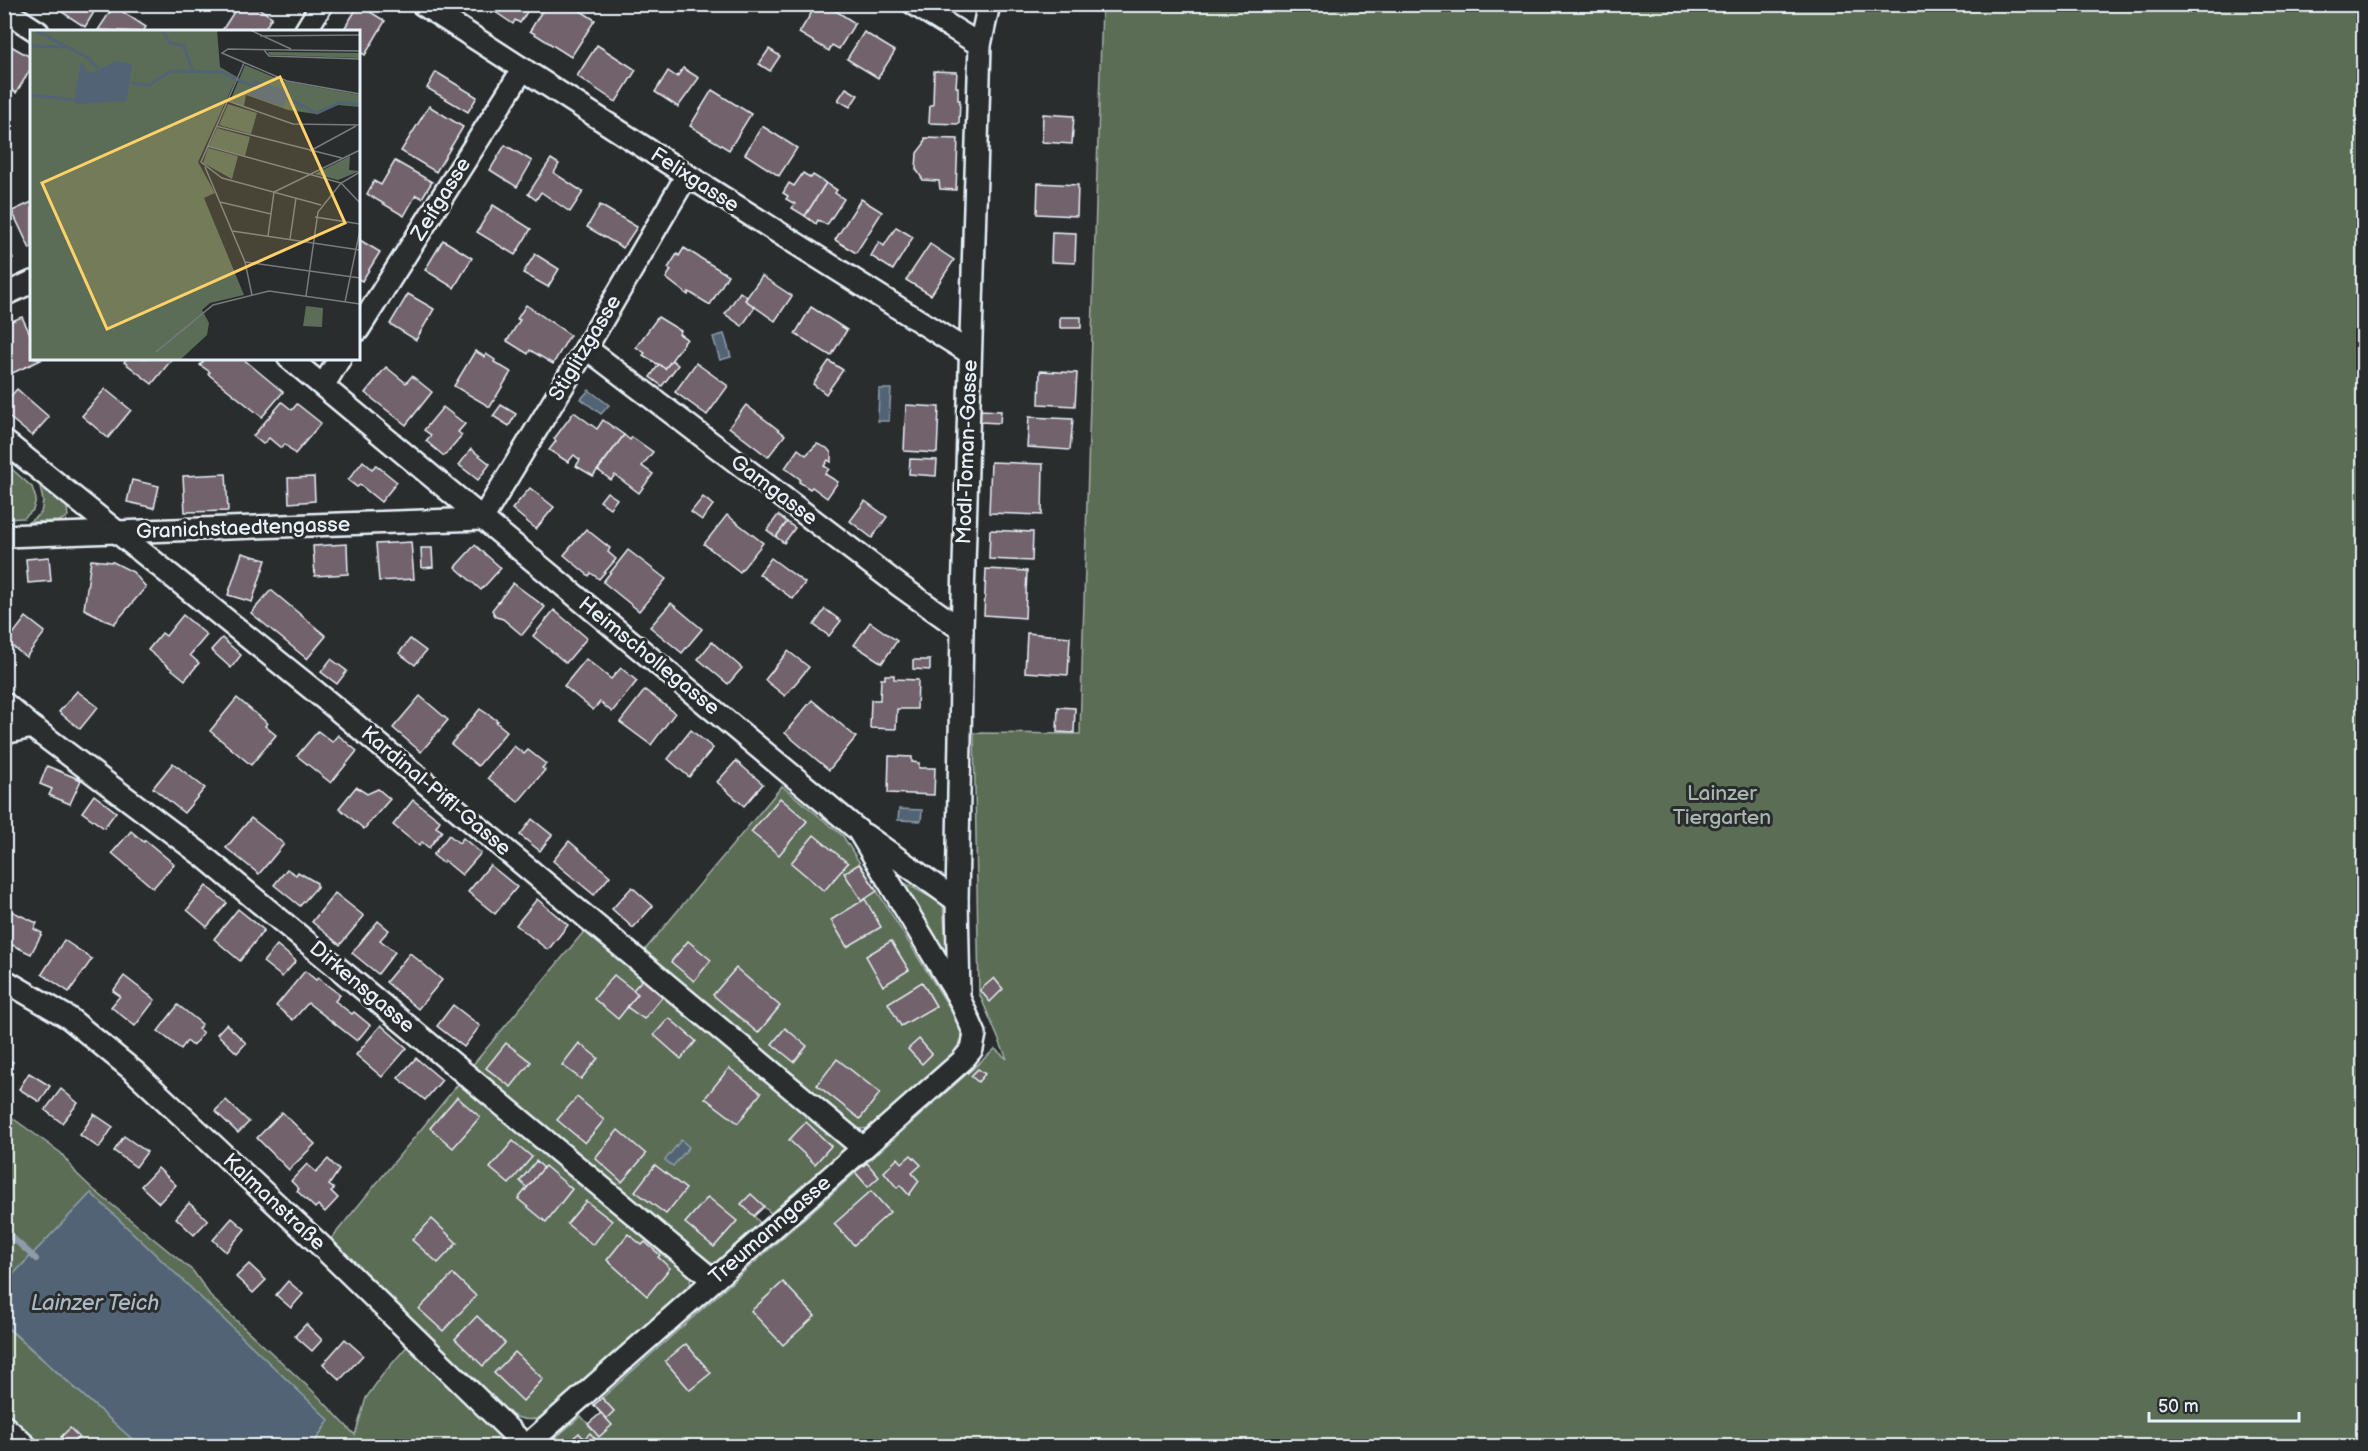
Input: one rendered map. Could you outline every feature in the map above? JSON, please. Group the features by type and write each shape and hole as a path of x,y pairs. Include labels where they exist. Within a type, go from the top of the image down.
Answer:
{"street":[{"path":"306,30 322,4"},
{"name":"Felixgasse","path":"422,4 687,175 970,353"},
{"path":"914,4 980,45"},
{"name":"Modl-Toman-Gasse","path":"959,998 957,901 970,353 980,45 989,4"},
{"path":"4,10 35,30"},
{"name":"Zeifgasse","path":"360,327 523,69"},
{"name":"Stiglitzgasse","path":"482,519 586,348 687,175"},
{"path":"4,295 30,283"},
{"name":"Gamgasse","path":"586,348 962,630"},
{"name":"Heimschollegasse","path":"291,360 858,830 959,998"},
{"path":"323,386 339,360"},
{"name":"Kardinal-Piffl-Gasse","path":"4,441 327,701 863,1148"},
{"name":"Granichstaedtengasse","path":"4,536 482,519"},
{"name":"Dirkensgasse","path":"4,703 32,727 202,855 713,1280"},
{"path":"4,733 32,727"},
{"path":"858,830 957,901"},
{"name":"Kalmanstraße","path":"4,980 69,1018 136,1073 319,1244 526,1446"},
{"name":"Treumanngasse","path":"526,1446 963,1061 972,1049 975,1034 959,998"},
{"path":"4,1426 26,1446"}],"green space":[{"name":"Lainzer Tiergarten","path":"1102,5 2363,5 2363,1446 546,1446 581,1416 588,1424 601,1414 594,1405 995,1049 1007,1059 979,993 974,733 1080,734"},
{"path":"5,463 32,487 36,499 33,510 24,518 5,519"},
{"path":"40,486 67,507 68,517 59,521 29,522 41,513 43,501"},
{"path":"782,786 843,836 962,1028 962,1039 951,1057 872,1128 859,1129 644,951"},
{"path":"905,883 943,904 947,955 944,957 903,886"},
{"path":"586,929 845,1146 843,1153 773,1215 764,1207 754,1216 762,1225 714,1264 708,1263 471,1067"},
{"path":"459,1083 690,1275 691,1288 545,1416 536,1419 523,1419 509,1414 330,1240"},
{"path":"4,1112 61,1153 77,1174 94,1190 193,1271 212,1298 317,1395 355,1435 366,1398 409,1344 505,1436 503,1446 312,1446 329,1420 91,1193 5,1283"},
{"path":"4,1325 140,1446 33,1446 5,1419"}],"water":[{"path":"724,334 731,357 720,360 713,337"},
{"path":"879,389 891,389 889,421 878,421"},
{"path":"589,390 609,405 601,414 581,399"},
{"path":"899,809 922,810 921,821 898,820"},
{"path":"681,1140 689,1147 673,1166 665,1160"},
{"name":"Lainzer Teich","path":"91,1193 329,1420 312,1446 140,1446 5,1325 5,1283"}],"building":[{"path":"67,4 99,4 85,27 62,12"},
{"path":"239,4 252,4 272,17 264,30 222,30"},
{"path":"490,4 532,4 520,23 515,20 513,24 488,7"},
{"path":"546,4 570,4 595,20 571,57 530,31"},
{"path":"817,4 825,4 855,23 839,49 832,45 829,51 799,33"},
{"path":"943,4 970,4 969,12"},
{"path":"359,5 385,21 365,55 360,52 360,30 343,30"},
{"path":"114,6 146,27 144,30 98,30"},
{"path":"864,32 895,51 878,78 847,59"},
{"path":"4,42 30,57 30,70 16,93 4,86"},
{"path":"597,45 636,70 616,102 577,76"},
{"path":"769,49 780,56 770,71 759,64"},
{"path":"683,68 699,78 678,107 655,92 668,71 677,77"},
{"path":"934,71 957,72 956,87 958,87 958,100 960,100 959,124 929,123 930,105 933,105"},
{"path":"436,72 477,97 468,112 427,88"},
{"path":"846,88 858,95 850,107 838,100"},
{"path":"712,90 751,114 729,150 690,126"},
{"path":"429,106 463,127 436,172 401,151"},
{"path":"1043,114 1074,116 1072,144 1042,142"},
{"path":"762,126 797,148 779,176 745,154"},
{"path":"925,138 958,139 956,190 940,189 939,181 923,180 916,169 917,153 924,144"},
{"path":"505,145 532,161 517,187 490,170"},
{"path":"551,159 559,164 554,173 583,192 570,212 541,192 536,200 528,194"},
{"path":"395,161 432,182 422,198 416,195 404,216 367,194 374,181 381,185"},
{"path":"803,173 811,178 813,175 826,183 805,216 792,208 795,204 786,199 788,196 783,193 789,183 794,186"},
{"path":"826,183 837,190 835,193 844,199 827,225 818,220 816,224 805,216"},
{"path":"1038,183 1078,185 1077,216 1037,214"},
{"path":"861,199 882,212 856,253 835,240"},
{"path":"30,203 30,249 12,211"},
{"path":"493,205 531,229 515,255 477,232"},
{"path":"600,205 637,227 623,248 587,227"},
{"path":"896,227 913,237 893,270 871,256 879,242 884,246"},
{"path":"1052,232 1076,233 1075,263 1051,262"},
{"path":"4,238 13,258 4,262"},
{"path":"360,240 380,252 362,281 360,280"},
{"path":"443,240 472,258 454,288 425,270"},
{"path":"930,244 954,260 931,295 906,280"},
{"path":"684,248 728,275 710,305 689,292 688,295 666,278 671,270 668,268"},
{"path":"535,254 559,269 548,287 523,273"},
{"path":"762,276 792,296 775,321 745,300"},
{"path":"740,292 747,297 745,300 755,307 742,326 725,314"},
{"path":"408,294 434,309 416,340 390,324"},
{"path":"526,305 570,335 553,364 530,350 528,354 507,341"},
{"path":"811,307 847,330 831,356 795,334"},
{"path":"22,317 30,334 30,360 41,360 8,375 4,368 4,324"},
{"path":"658,317 681,331 679,334 687,339 665,369 643,355 645,353 636,347"},
{"path":"1060,317 1081,317 1081,328 1060,328"},
{"path":"475,351 485,357 486,354 495,360 494,362 511,372 490,407 454,386"},
{"path":"126,360 171,360 152,384 124,362"},
{"path":"204,360 244,360 283,392 262,417 200,365"},
{"path":"672,360 678,365 662,386 650,377 659,364 665,369"},
{"path":"829,361 843,370 826,394 813,384"},
{"path":"696,363 728,386 707,415 675,392"},
{"path":"386,367 406,383 412,376 432,392 406,425 365,393"},
{"path":"1040,371 1077,373 1075,406 1039,404"},
{"path":"17,389 49,417 32,436 4,413 4,404"},
{"path":"105,389 131,410 108,438 82,416"},
{"path":"282,402 292,410 297,404 321,423 295,454 285,444 281,448 269,438 263,444 253,436"},
{"path":"501,405 516,414 509,426 493,416"},
{"path":"746,405 785,435 768,457 729,427"},
{"path":"906,405 939,407 937,453 904,451"},
{"path":"443,407 465,424 458,432 462,435 444,456 426,441 431,435 424,430"},
{"path":"980,410 1001,411 1000,423 980,422"},
{"path":"574,412 597,429 603,420 624,435 593,476 576,466 580,460 574,455 568,462 549,450 556,441 554,439"},
{"path":"1029,417 1073,419 1070,450 1027,447"},
{"path":"624,435 630,440 632,437 653,452 642,466 653,474 639,493 615,475 611,480 598,470"},
{"path":"817,444 827,448 831,453 831,462 828,460 824,466 829,469 825,474 838,482 827,498 812,487 810,489 799,482 800,479 785,468 798,449 806,455"},
{"path":"471,449 490,464 478,480 459,465"},
{"path":"910,459 937,460 936,476 909,474"},
{"path":"363,461 372,469 376,465 397,482 381,502 360,485 357,487 348,480"},
{"path":"991,462 1043,464 1042,515 989,513"},
{"path":"226,474 228,511 185,512 183,476"},
{"path":"314,477 315,501 289,503 288,478"},
{"path":"132,480 159,486 154,508 127,502"},
{"path":"530,488 554,507 536,529 512,509"},
{"path":"607,492 617,499 610,508 600,501"},
{"path":"703,497 713,505 702,520 691,512"},
{"path":"865,501 887,517 872,538 850,521"},
{"path":"727,515 763,543 740,572 704,544"},
{"path":"778,515 787,522 776,537 767,530"},
{"path":"787,522 795,528 784,543 776,537"},
{"path":"586,529 610,548 608,552 616,559 599,579 591,573 589,576 564,555"},
{"path":"990,530 1033,532 1032,561 989,559"},
{"path":"411,542 414,579 379,581 376,544"},
{"path":"347,544 348,574 315,576 313,546"},
{"path":"475,545 501,568 481,590 455,567"},
{"path":"421,548 432,548 433,567 422,568"},
{"path":"628,550 666,579 639,611 603,582"},
{"path":"242,553 266,560 252,602 228,595"},
{"path":"49,557 51,581 28,583 26,559"},
{"path":"771,558 805,583 793,599 759,574"},
{"path":"91,560 113,562 133,572 146,587 114,624 84,609"},
{"path":"986,569 1027,571 1025,618 984,615"},
{"path":"513,583 545,607 522,635 503,619 496,617 492,610"},
{"path":"271,590 326,636 307,659 251,613"},
{"path":"671,603 702,629 682,653 650,627"},
{"path":"825,609 841,621 829,636 814,625"},
{"path":"554,610 587,638 566,663 533,636"},
{"path":"183,615 207,635 190,655 199,663 185,680 148,650 162,633 166,636"},
{"path":"26,617 45,632 26,657 7,642"},
{"path":"870,622 897,641 882,663 854,645"},
{"path":"1027,633 1070,637 1068,675 1025,672"},
{"path":"222,638 241,655 231,668 211,650"},
{"path":"410,639 426,651 415,665 399,653"},
{"path":"712,642 742,668 728,684 698,659"},
{"path":"788,651 809,667 785,696 765,680"},
{"path":"331,659 347,671 337,684 321,672"},
{"path":"586,659 611,679 621,668 637,681 612,712 600,702 593,710 564,686"},
{"path":"913,660 930,660 930,670 913,669"},
{"path":"885,675 894,675 894,679 918,680 917,709 897,709 896,729 870,728 871,700 880,700 881,679 885,679"},
{"path":"645,690 675,713 651,745 620,722"},
{"path":"77,691 98,707 80,729 59,712"},
{"path":"420,696 448,720 421,752 393,728"},
{"path":"237,698 267,723 265,726 276,735 251,765 210,731"},
{"path":"812,700 856,737 829,770 785,733"},
{"path":"1058,707 1075,708 1074,733 1057,732"},
{"path":"480,709 498,721 496,722 507,731 478,766 451,744"},
{"path":"691,730 713,748 689,777 668,759"},
{"path":"318,731 332,742 338,735 357,751 331,783 297,756"},
{"path":"514,746 524,754 528,750 546,764 542,768 545,770 518,802 488,778"},
{"path":"889,756 912,757 912,762 919,763 919,768 935,768 934,795 888,793"},
{"path":"736,761 763,784 744,806 717,782"},
{"path":"173,763 205,788 184,813 153,788"},
{"path":"47,766 81,780 70,804 49,795 52,789 40,784"},
{"path":"356,787 367,794 378,789 390,799 364,829 339,808"},
{"path":"94,795 116,812 104,828 82,812"},
{"path":"780,798 807,821 779,855 751,832"},
{"path":"413,800 440,821 436,827 442,831 429,848 422,842 419,846 393,825"},
{"path":"251,818 284,844 259,874 226,848"},
{"path":"532,819 552,835 540,851 520,835"},
{"path":"131,831 174,864 153,888 112,853"},
{"path":"449,835 459,843 463,838 481,853 462,875 445,861 443,863 433,855"},
{"path":"814,835 848,863 824,891 791,863"},
{"path":"569,841 610,876 594,895 553,861"},
{"path":"859,864 877,891 862,901 844,873"},
{"path":"490,865 517,887 495,914 468,892"},
{"path":"287,869 296,875 298,872 317,883 317,887 300,906 274,885"},
{"path":"206,886 227,903 207,927 187,910"},
{"path":"632,887 653,906 633,928 612,909"},
{"path":"335,893 364,916 340,945 312,922"},
{"path":"537,899 568,925 548,950 516,925"},
{"path":"865,899 881,927 847,947 831,920"},
{"path":"238,909 264,930 240,961 214,939"},
{"path":"9,910 37,923 34,929 42,933 31,954 4,941 4,919"},
{"path":"378,921 389,930 380,940 395,952 378,974 352,953"},
{"path":"64,940 92,959 69,992 42,974"},
{"path":"688,941 711,960 694,981 671,962"},
{"path":"891,941 909,970 883,986 866,956"},
{"path":"277,945 296,961 282,977 263,962"},
{"path":"410,953 442,980 418,1009 386,982"},
{"path":"736,968 780,1006 758,1033 713,995"},
{"path":"305,971 340,995 335,1001 370,1025 357,1041 308,1003 293,1020 276,1006"},
{"path":"614,975 638,994 618,1019 594,999"},
{"path":"124,976 155,1000 135,1026 111,1007 120,996 113,991"},
{"path":"994,978 1003,989 990,1002 980,990"},
{"path":"643,979 663,996 644,1019 627,1007 638,994 633,990"},
{"path":"922,982 936,1006 901,1026 888,1003"},
{"path":"178,1005 202,1024 198,1029 203,1033 193,1046 187,1041 181,1049 158,1031"},
{"path":"453,1005 480,1026 464,1047 437,1026"},
{"path":"669,1018 696,1041 681,1059 654,1035"},
{"path":"226,1024 246,1043 237,1053 217,1034"},
{"path":"381,1025 407,1048 382,1077 356,1055"},
{"path":"785,1028 807,1046 794,1062 772,1044"},
{"path":"919,1039 932,1054 922,1064 908,1049"},
{"path":"506,1043 531,1062 511,1087 486,1068"},
{"path":"579,1043 598,1058 581,1079 562,1065"},
{"path":"4,1056 13,1062 4,1076"},
{"path":"416,1058 442,1080 425,1100 398,1078"},
{"path":"837,1059 880,1093 860,1119 817,1085"},
{"path":"729,1068 761,1093 738,1123 705,1098"},
{"path":"978,1069 985,1074 978,1082 971,1076"},
{"path":"29,1073 50,1086 40,1102 19,1089"},
{"path":"61,1089 78,1103 62,1123 45,1110"},
{"path":"457,1097 480,1117 453,1148 430,1128"},
{"path":"577,1097 604,1120 585,1143 557,1120"},
{"path":"226,1100 249,1122 238,1133 215,1111"},
{"path":"282,1112 315,1144 289,1170 257,1138"},
{"path":"94,1114 113,1127 99,1148 80,1135"},
{"path":"806,1122 831,1146 815,1164 789,1140"},
{"path":"618,1130 646,1154 622,1182 595,1158"},
{"path":"124,1136 147,1152 136,1167 114,1151"},
{"path":"513,1141 532,1157 509,1184 490,1168"},
{"path":"911,1155 921,1165 912,1173 919,1181 909,1195 900,1185 897,1188 884,1172 898,1158 902,1163"},
{"path":"328,1159 339,1170 329,1185 334,1189 331,1191 338,1198 325,1212 318,1205 315,1208 297,1191 299,1189 291,1181 307,1164 316,1172"},
{"path":"536,1161 544,1168 527,1188 520,1181"},
{"path":"867,1163 879,1177 868,1187 855,1172"},
{"path":"655,1165 686,1189 666,1214 635,1191"},
{"path":"545,1166 572,1189 546,1222 518,1199"},
{"path":"158,1168 176,1185 159,1203 141,1186"},
{"path":"871,1191 890,1212 854,1245 834,1224"},
{"path":"751,1194 764,1206 754,1216 741,1204"},
{"path":"708,1197 737,1221 714,1247 685,1223"},
{"path":"586,1201 612,1221 593,1245 567,1224"},
{"path":"189,1203 208,1220 194,1235 176,1218"},
{"path":"232,1218 245,1229 226,1252 213,1240"},
{"path":"432,1219 457,1243 438,1263 412,1240"},
{"path":"628,1234 642,1245 645,1242 660,1255 658,1257 670,1268 647,1296 607,1260"},
{"path":"249,1264 266,1280 253,1293 236,1277"},
{"path":"453,1274 476,1296 443,1331 419,1309"},
{"path":"288,1281 303,1294 291,1308 276,1295"},
{"path":"783,1282 815,1316 783,1345 751,1311"},
{"path":"477,1316 505,1343 483,1366 455,1339"},
{"path":"306,1324 322,1340 312,1351 295,1336"},
{"path":"345,1339 363,1355 340,1380 323,1364"},
{"path":"686,1344 711,1373 690,1390 665,1361"},
{"path":"515,1352 543,1379 523,1401 494,1373"},
{"path":"602,1398 614,1411 606,1419 594,1405"},
{"path":"601,1413 612,1425 599,1437 588,1424"},
{"path":"70,1428 79,1437 70,1446 61,1437"},
{"path":"579,1433 584,1439 590,1433 598,1442 593,1446 564,1446"}],"waterway":[{"path":"4,1230 36,1259"}]}
